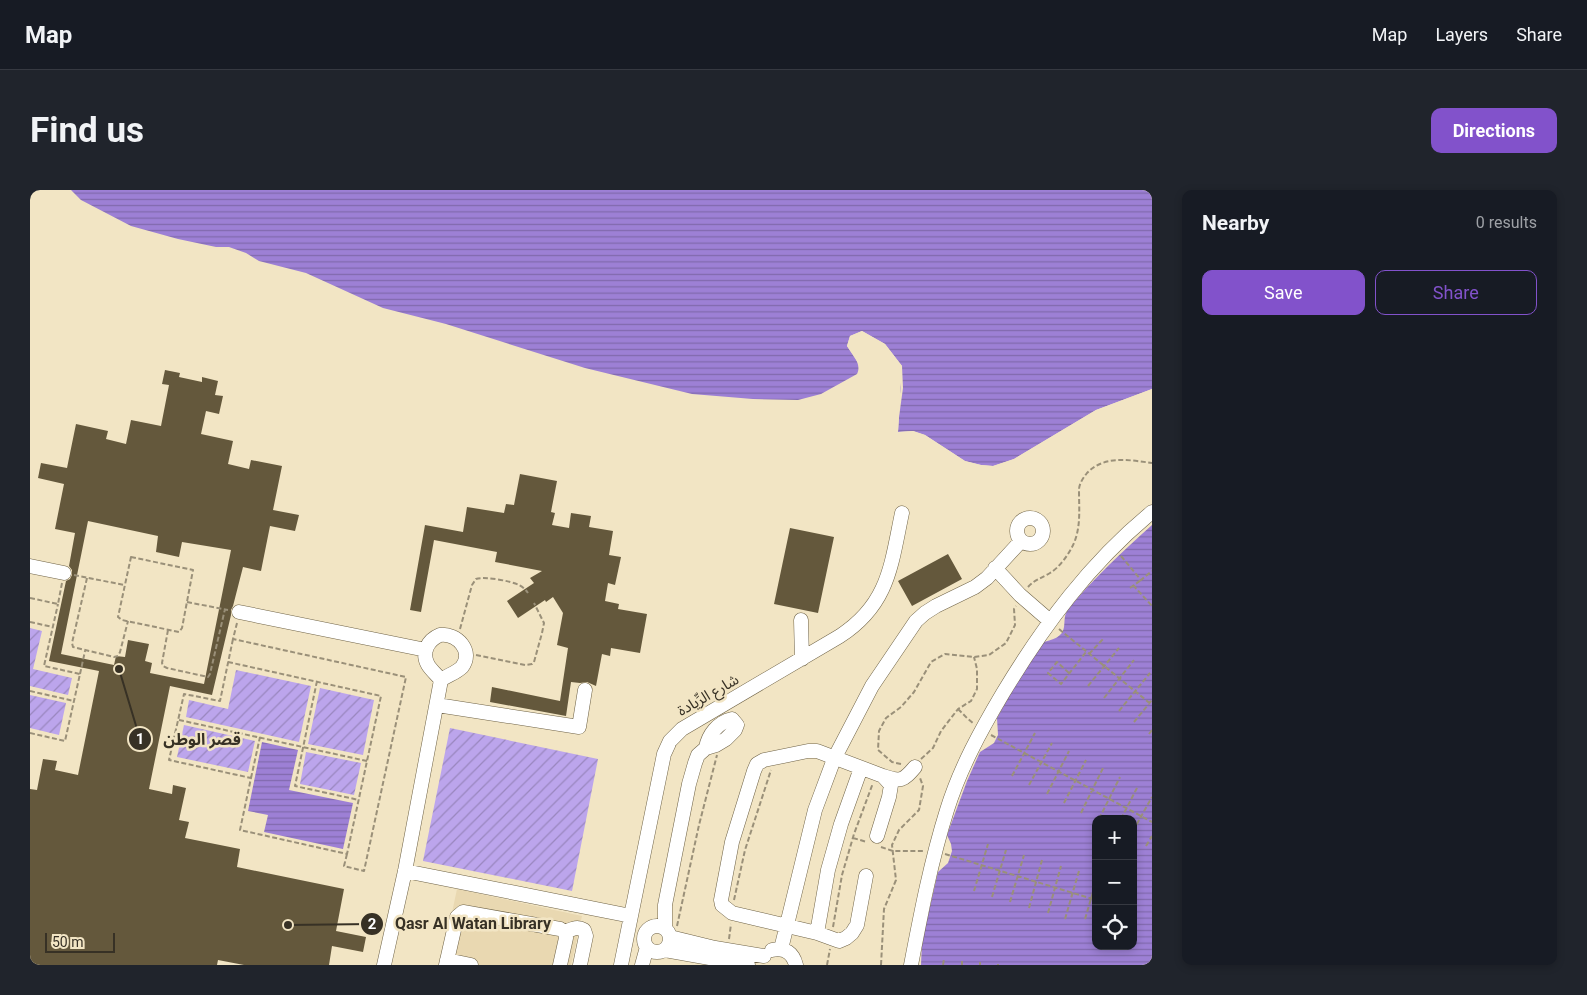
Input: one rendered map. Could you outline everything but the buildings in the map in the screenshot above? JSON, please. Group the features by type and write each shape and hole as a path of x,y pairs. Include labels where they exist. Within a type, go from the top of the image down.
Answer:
{"street":[{"path":"911,965 931,864 947,808 982,729 1011,679 1071,592 1100,559 1152,512"},
{"name":"شارع الرِّيادة","path":"621,965 664,754 670,740 682,728 849,630 864,617 876,602 889,574 902,513"},
{"path":"781,949 815,810 834,759 872,686 916,621 936,606 975,587 987,578 1021,541"},
{"path":"30,566 64,573"},
{"path":"995,568 1020,595 1050,621"},
{"path":"239,612 426,650"},
{"path":"800,620 802,658"},
{"path":"384,965 405,871 441,680 427,663 426,650 431,641 440,635 452,636 462,644 465,653 464,663 460,669 441,680"},
{"path":"437,706 580,727 584,690"},
{"path":"662,956 669,944 666,933 665,905 689,784 698,755 712,750"},
{"path":"866,876 857,925 852,933 839,941 816,933 732,913 722,905 721,900 732,842 757,764 764,760 808,751 824,753 834,759 897,781 906,778 916,767"},
{"path":"816,933 828,870 841,824 861,768"},
{"path":"874,842 889,797 891,785 880,775"},
{"path":"405,871 631,916"},
{"path":"471,965 446,962 457,917 463,912 560,929 565,932"},
{"path":"565,932 574,928 584,930 586,936 580,965"},
{"path":"748,965 723,958 666,933 650,929 645,935 647,947 662,956 723,958 762,960 771,950 781,949 790,953 796,965"},
{"path":"560,965 566,938 565,932"},
{"path":"642,965 647,947"}],"path":[{"path":"916,767 892,762 878,750 879,731 886,718 901,707 914,692 931,662 945,654 974,657 989,655 1006,643 1015,625 1014,609 1020,595 1033,582 1051,572 1062,562 1073,545 1080,516 1079,488 1083,478 1091,469 1097,464 1107,461 1121,460 1152,463"},
{"path":"1120,554 1141,580"},
{"path":"133,556 191,569 194,572 181,630 178,632 120,619 118,616 124,585 130,560 133,556"},
{"path":"1130,588 1152,571"},
{"path":"80,674 44,666 64,573 124,585"},
{"path":"87,578 72,643 74,648 114,657 118,656 128,621"},
{"path":"458,639 472,585 476,579 483,578 514,583 522,586 528,593"},
{"path":"1133,585 1152,606"},
{"path":"30,598 58,604"},
{"path":"187,602 239,612 220,702 184,694 170,760 251,778"},
{"path":"465,653 525,665 532,664 535,660 544,628 543,618 534,603"},
{"path":"168,630 162,662 163,666 208,676 225,610"},
{"path":"30,622 53,627"},
{"path":"1062,632 1152,705"},
{"path":"1089,654 1104,638"},
{"path":"228,662 382,696 344,866 364,871 406,677 233,640"},
{"path":"1088,686 1119,648"},
{"path":"30,733 65,741 85,651"},
{"path":"1070,673 1057,662 1048,674 1061,684 1070,673 1086,651"},
{"path":"916,767 924,755 933,748 940,731 958,709 972,700 978,689 974,657"},
{"path":"1104,698 1134,660"},
{"path":"1119,710 1150,672"},
{"path":"317,682 295,786 359,800"},
{"path":"30,691 74,701"},
{"path":"1134,722 1152,700"},
{"path":"178,720 367,761"},
{"path":"1149,734 1152,730"},
{"path":"1012,776 1035,733"},
{"path":"260,738 240,830 347,854"},
{"path":"996,738 1152,822"},
{"path":"1030,786 1052,744"},
{"path":"666,933 699,825 708,785 712,750"},
{"path":"1047,794 1069,752"},
{"path":"723,958 745,850 775,758"},
{"path":"1064,803 1086,760"},
{"path":"881,965 884,909 896,880 892,845 899,830 919,810 923,786 916,767"},
{"path":"1080,813 1103,768"},
{"path":"828,965 842,875 853,838 880,775"},
{"path":"1101,815 1120,777"},
{"path":"1123,815 1138,786"},
{"path":"1137,824 1152,797"},
{"path":"1146,846 1152,836"},
{"path":"853,838 874,842 893,851 921,850 950,855 1092,899"},
{"path":"974,891 988,844"},
{"path":"992,897 1006,850"},
{"path":"1010,902 1024,855"},
{"path":"1028,908 1042,860"},
{"path":"1048,913 1061,866"},
{"path":"1065,919 1079,871"},
{"path":"1085,919 1092,895"},
{"path":"943,965 944,959"}],"shaded area":[{"path":"71,190 1152,190 1152,389 1096,410 1014,459 993,466 981,465 965,461 925,435 913,431 898,432 902,366 885,344 862,331 850,336 847,346 858,363 857,374 821,394 798,400 753,399 692,394 585,368 446,324 383,308 306,273 259,261 246,253 229,247 216,247 178,239 131,226 81,200"},
{"path":"1152,525 1152,965 921,965 922,941 938,872 948,863 952,851 947,835 980,752 994,743 998,735 997,718 1017,682 1044,642 1054,639 1063,632 1066,613 1069,608"},
{"path":"30,628 42,631 33,669 72,678 68,695 30,686"},
{"path":"236,670 311,686 299,742 186,717 189,700 228,709"},
{"path":"320,688 374,700 363,755 308,744"},
{"path":"30,695 66,703 59,735 30,728"},
{"path":"184,725 255,741 248,772 177,757"},
{"path":"450,728 598,759 572,891 423,861"},
{"path":"262,742 298,750 289,790 353,803 343,849 264,832 268,815 248,811"},
{"path":"306,752 361,763 354,795 300,784"},
{"path":"457,889 582,916 571,965 441,965"}],"pier":[{"path":"862,331 885,344 902,366 903,388 898,432 913,431 925,435 965,461 981,465 993,466 1014,459 1096,410 1152,389 1152,391 1098,412 1015,461 994,468 980,468 964,463 924,438 913,434 896,434 896,417 901,388 900,367 884,346 862,333 852,338 850,346 861,363 858,363 847,346 850,336"}],"place":[{"name":"قصر الوطن","path":"119,669"},
{"name":"Qasr Al Watan Library","path":"288,925"}]}
